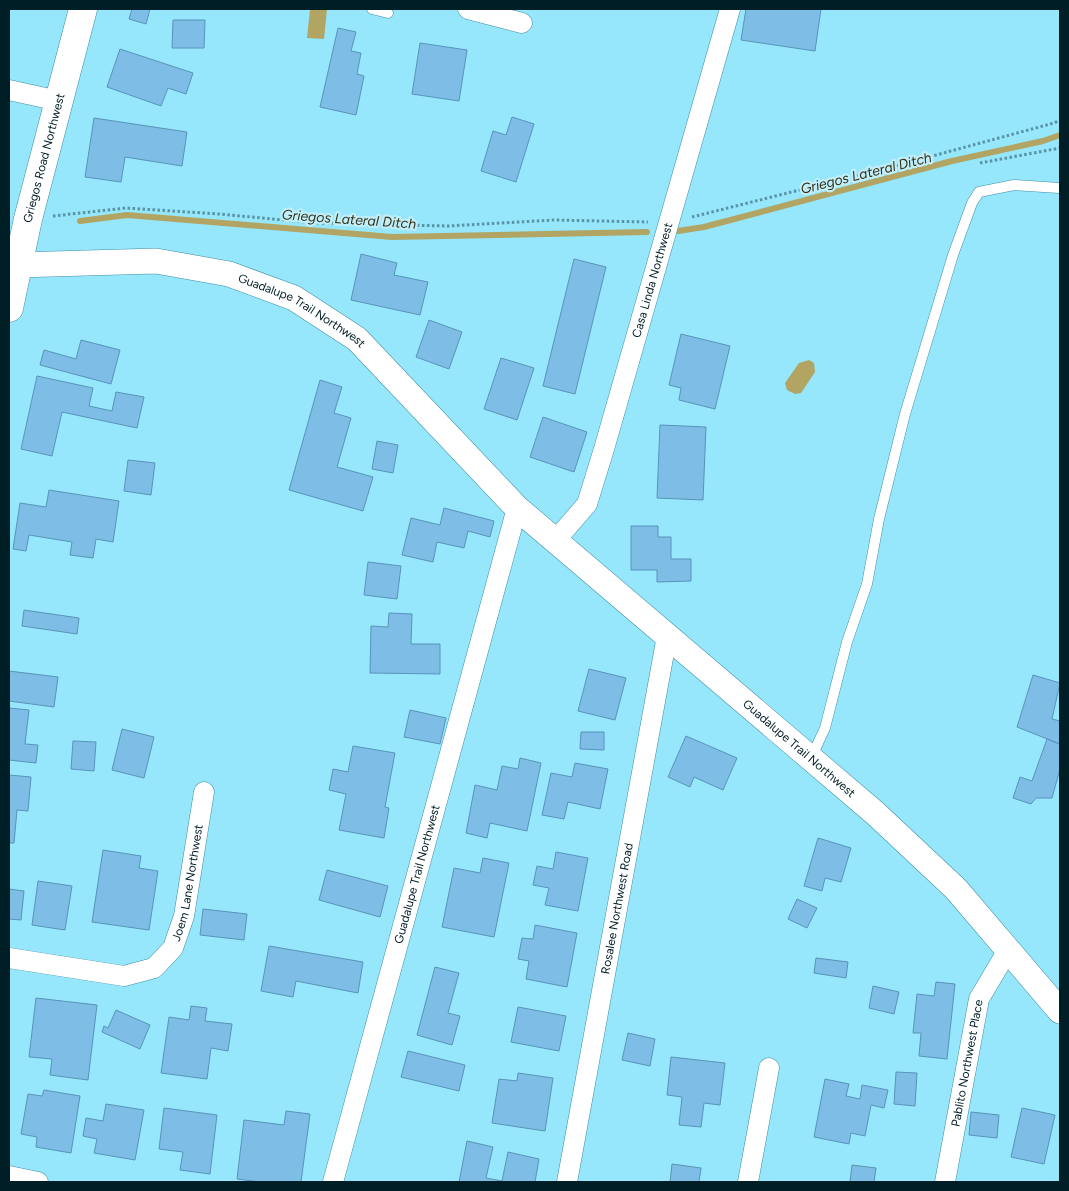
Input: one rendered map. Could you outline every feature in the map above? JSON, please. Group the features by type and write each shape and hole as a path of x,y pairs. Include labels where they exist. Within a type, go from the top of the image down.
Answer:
{"main road":[{"name":"Griegos Road Northwest","path":"9,308 28,219 83,9"}],"street":[{"path":"468,9 522,23"},
{"name":"Casa Linda Northwest","path":"556,541 586,504 607,440 730,9"},
{"path":"9,90 59,102"},
{"name":"Guadalupe Trail Northwest","path":"17,264 156,261 229,274 294,298 357,339 517,508 875,813 956,888 1060,1011"},
{"name":"Guadalupe Trail Northwest","path":"333,1182 517,508"},
{"name":"Rosalee Northwest Road","path":"567,1182 667,636"},
{"name":"Joem Lane Northwest","path":"9,958 124,976 154,968 173,948 184,916 204,792"},
{"name":"Pablito Northwest Place","path":"945,1182 980,999 1008,950"},
{"path":"748,1182 769,1068"},
{"path":"9,1176 38,1182"}],"lane":[{"path":"372,9 388,13"},
{"path":"811,759 825,728 847,642 868,584 879,519 905,414 953,255 972,203 979,192 1014,185 1059,188"}],"path":[{"path":"28,219 126,208 316,223 448,226 554,220 669,222 903,164 1060,120"},
{"path":"980,163 1060,148"}],"shaded area":[{"path":"310,9 327,9 324,39 307,38"},
{"path":"809,360 814,363 815,372 801,393 795,394 787,390 785,383 799,363"}],"building":[{"path":"132,9 150,9 146,24 129,19"},
{"path":"746,9 821,9 815,51 741,40"},
{"path":"173,20 205,20 204,48 172,48"},
{"path":"338,28 356,32 351,51 361,53 357,74 364,76 356,115 320,107"},
{"path":"420,43 467,50 459,101 412,94"},
{"path":"120,49 193,73 186,94 168,88 161,106 107,87"},
{"path":"512,117 534,124 516,182 481,171 493,131 506,135"},
{"path":"94,118 187,132 182,166 125,157 121,182 85,177"},
{"path":"361,254 397,263 394,275 428,282 420,315 351,300"},
{"path":"574,259 606,267 575,394 543,386"},
{"path":"429,320 462,332 449,369 416,357"},
{"path":"681,334 730,346 715,409 679,400 681,388 669,385"},
{"path":"81,340 120,350 111,384 40,365 44,350 76,359"},
{"path":"501,358 534,368 517,420 484,409"},
{"path":"37,376 93,388 89,406 112,411 116,392 144,397 137,428 62,412 52,456 21,449"},
{"path":"320,380 342,387 334,413 351,418 337,467 373,477 363,511 289,490"},
{"path":"543,417 587,432 574,472 530,457"},
{"path":"660,425 706,427 703,500 657,498"},
{"path":"377,441 398,445 393,473 372,469"},
{"path":"128,460 155,463 151,495 124,491"},
{"path":"49,490 119,501 113,542 96,539 93,558 70,555 72,542 29,535 26,551 13,549 20,503 46,507"},
{"path":"444,508 494,521 490,537 468,531 464,548 437,542 433,562 402,555 411,518 440,525"},
{"path":"631,526 658,526 658,537 671,537 671,559 691,559 691,581 657,582 657,570 631,570"},
{"path":"368,562 401,566 397,599 364,595"},
{"path":"24,610 79,618 77,634 22,626"},
{"path":"389,613 412,614 411,644 440,644 440,674 370,673 371,626 388,627"},
{"path":"589,669 626,678 615,720 578,711"},
{"path":"9,671 58,677 54,707 9,701"},
{"path":"1033,675 1060,683 1052,719 1060,721 1060,744 1017,727"},
{"path":"9,708 29,710 25,744 38,745 36,763 9,760"},
{"path":"410,710 446,718 440,744 404,737"},
{"path":"122,729 154,737 144,778 112,770"},
{"path":"581,732 604,732 604,750 580,749"},
{"path":"686,736 737,758 723,790 694,777 690,787 668,777"},
{"path":"1047,739 1060,744 1060,769 1052,798 1036,798 1031,804 1013,798 1020,777 1032,781"},
{"path":"73,741 96,742 94,771 71,769"},
{"path":"353,746 395,753 385,807 389,808 384,838 339,830 346,794 329,790 333,769 348,772"},
{"path":"520,758 541,763 527,831 490,823 487,838 466,833 475,785 497,790 502,766 518,769"},
{"path":"575,763 608,769 600,809 568,802 564,819 542,815 551,773 572,777"},
{"path":"9,775 31,777 28,811 17,810 14,843 9,843"},
{"path":"818,838 851,848 841,882 825,878 822,891 804,886"},
{"path":"103,850 141,856 139,868 158,871 149,930 92,922"},
{"path":"556,852 588,858 578,911 545,905 549,888 533,885 537,866 553,869"},
{"path":"483,858 509,863 494,937 442,927 454,868 480,873"},
{"path":"327,870 388,886 380,917 319,900"},
{"path":"38,881 72,886 65,930 32,925"},
{"path":"9,889 24,891 21,920 9,919"},
{"path":"797,899 817,908 807,928 788,919"},
{"path":"203,909 247,914 244,940 200,935"},
{"path":"535,925 577,933 567,987 526,979 529,961 518,959 522,938 533,939"},
{"path":"269,946 363,962 358,993 296,981 293,997 261,991"},
{"path":"816,958 848,962 846,978 814,973"},
{"path":"435,967 459,973 448,1013 460,1016 452,1045 417,1035"},
{"path":"936,982 955,984 947,1059 919,1056 921,1033 913,1033 917,994 934,996"},
{"path":"873,986 899,992 894,1014 869,1008"},
{"path":"36,998 97,1005 88,1080 50,1075 52,1059 29,1057"},
{"path":"191,1006 207,1008 205,1021 232,1024 228,1051 211,1048 207,1079 161,1073 169,1017 189,1020"},
{"path":"518,1007 566,1016 559,1051 511,1042"},
{"path":"116,1010 150,1025 140,1049 102,1032 104,1026 108,1028"},
{"path":"628,1033 655,1039 650,1066 622,1060"},
{"path":"408,1051 465,1065 459,1091 401,1077"},
{"path":"671,1057 725,1063 720,1105 704,1103 701,1127 679,1125 682,1097 667,1095"},
{"path":"896,1072 917,1073 915,1106 894,1104"},
{"path":"518,1073 553,1078 545,1131 492,1123 499,1079 517,1081"},
{"path":"825,1079 849,1084 846,1096 860,1099 862,1085 888,1090 884,1108 871,1105 865,1136 851,1133 849,1144 814,1137"},
{"path":"44,1090 80,1096 71,1153 36,1147 37,1137 21,1134 28,1094 42,1096"},
{"path":"106,1104 144,1110 135,1160 94,1153 97,1139 83,1136 86,1118 103,1121"},
{"path":"164,1108 217,1115 210,1174 180,1170 183,1152 159,1149"},
{"path":"1022,1108 1055,1115 1044,1164 1011,1157"},
{"path":"286,1111 310,1114 301,1182 261,1182 237,1179 244,1120 284,1125"},
{"path":"971,1112 999,1115 997,1138 969,1135"},
{"path":"467,1141 493,1147 486,1178 502,1181 508,1152 539,1159 535,1182 459,1182"},
{"path":"672,1164 701,1168 699,1182 670,1182"},
{"path":"852,1165 876,1168 874,1182 850,1182"}],"waterway":[{"name":"Griegos Lateral Ditch","path":"678,231 704,227 952,161 1043,141 1060,135"},
{"name":"Griegos Lateral Ditch","path":"80,221 127,215 392,237 647,232"}]}
